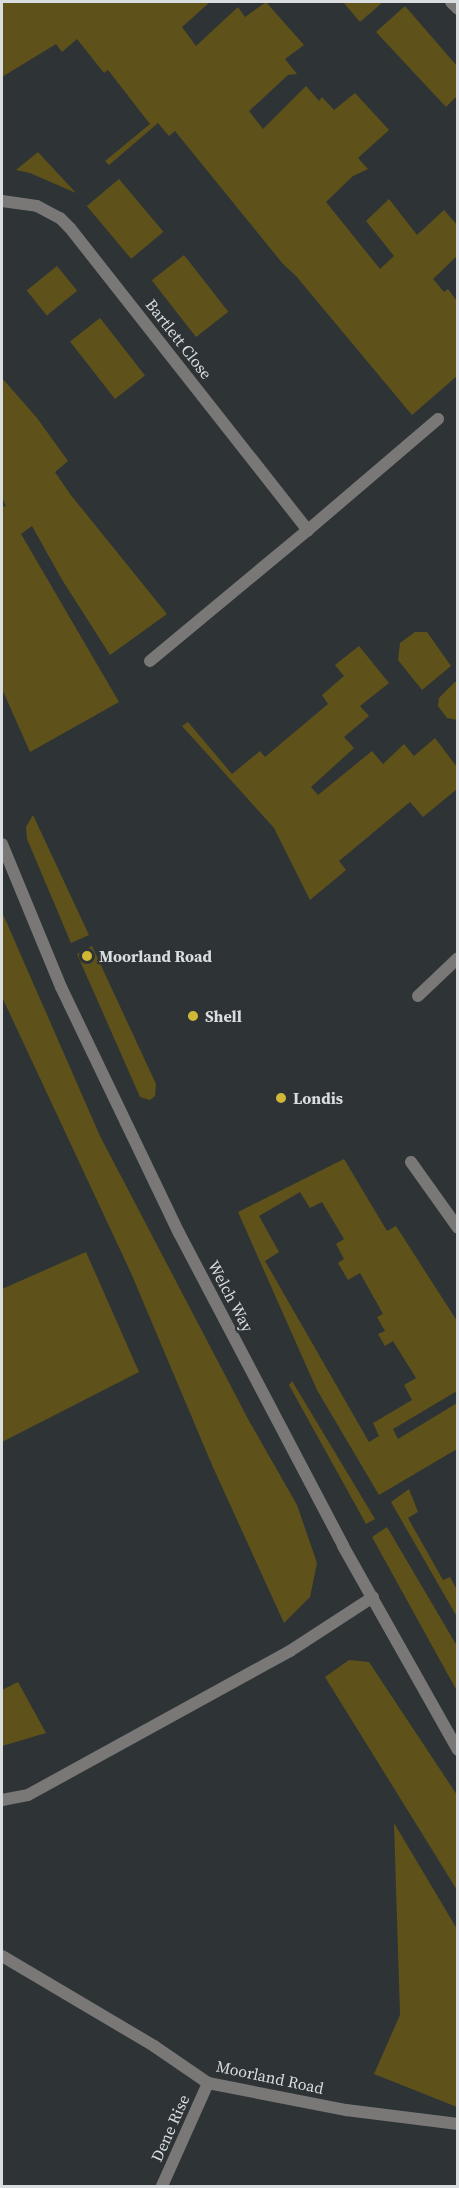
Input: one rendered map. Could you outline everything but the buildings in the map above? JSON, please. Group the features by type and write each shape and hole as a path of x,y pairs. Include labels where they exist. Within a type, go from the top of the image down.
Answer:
{"street":[{"path":"451,2 458,9"},
{"name":"Bartlett Close","path":"2,201 37,206 60,218 70,228 308,530"},
{"path":"150,661 438,419"},
{"name":"Welch Way","path":"2,844 61,987 179,1233 343,1546 458,1750"},
{"path":"418,996 458,958"},
{"path":"411,1162 458,1227"},
{"path":"2,1800 28,1795 291,1651 373,1597"},
{"name":"Moorland Road","path":"2,1956 154,2046 208,2083 346,2110 458,2124"},
{"name":"Dene Rise","path":"162,2187 208,2083"}],"shaded area":[{"path":"2,2 210,2 182,27 196,46 238,7 245,17 266,2 304,45 285,59 297,74 288,75 249,111 263,129 306,86 319,101 322,97 334,110 355,93 389,130 358,158 368,169 353,176 326,202 380,269 394,256 366,221 389,199 417,235 444,210 457,225 457,256 433,279 444,292 448,289 457,301 457,376 412,415 296,276 283,264 175,131 169,136 158,123 109,165 105,161 150,124 108,70 104,73 77,39 62,52 56,44 2,77"},
{"path":"343,2 383,2 360,22"},
{"path":"405,6 457,66 457,96 446,107 376,32"},
{"path":"38,152 76,193 30,173 16,170"},
{"path":"119,179 163,232 131,259 87,206"},
{"path":"184,255 228,312 196,337 152,280"},
{"path":"57,266 77,291 47,315 27,291"},
{"path":"100,318 145,376 115,399 70,341"},
{"path":"2,378 37,418 68,461 55,472 70,494 167,614 110,655 61,578 32,526 21,534 119,702 30,752 2,689 2,506 6,507 2,497"},
{"path":"415,632 427,632 451,666 422,690 398,660 400,643"},
{"path":"359,646 389,683 360,706 369,716 344,737 354,748 311,787 318,795 372,751 383,764 404,744 414,756 435,738 457,767 457,789 423,817 410,802 339,861 346,870 310,900 274,828 182,726 188,722 232,774 260,751 265,757 328,704 322,695 344,676 335,665"},
{"path":"457,682 457,720 447,718 438,706 439,698"},
{"path":"33,815 89,935 71,943 27,839 26,827"},
{"path":"2,912 100,1136 248,1419 297,1505 317,1563 310,1597 284,1623 212,1465 131,1273 2,997"},
{"path":"92,946 156,1084 155,1096 150,1100 140,1097 77,954"},
{"path":"344,1159 387,1231 396,1226 457,1321 457,1391 393,1429 398,1439 457,1403 457,1449 379,1495 317,1390 238,1212","holes":["300,1192 310,1208 322,1202 344,1239 336,1244 344,1259 338,1263 348,1280 360,1273 383,1314 377,1317 385,1331 378,1334 385,1346 393,1341 416,1378 404,1385 412,1400 373,1423 379,1436 369,1442 265,1261 279,1252 259,1216"]},
{"path":"86,1252 139,1372 2,1442 2,1289"},
{"path":"292,1381 375,1519 366,1524 289,1385"},
{"path":"409,1489 418,1512 408,1518 443,1580 450,1577 457,1590 457,1617 391,1502"},
{"path":"387,1527 457,1646 457,1691 372,1537"},
{"path":"349,1660 369,1662 457,1795 457,1890 325,1677"},
{"path":"18,1682 46,1733 2,1746 2,1690"},
{"path":"394,1823 457,1929 457,2107 374,2074 400,2015"}],"place":[{"name":"Moorland Road","path":"87,956"},
{"name":"Shell","path":"193,1016"},
{"name":"Londis","path":"281,1098"}]}
